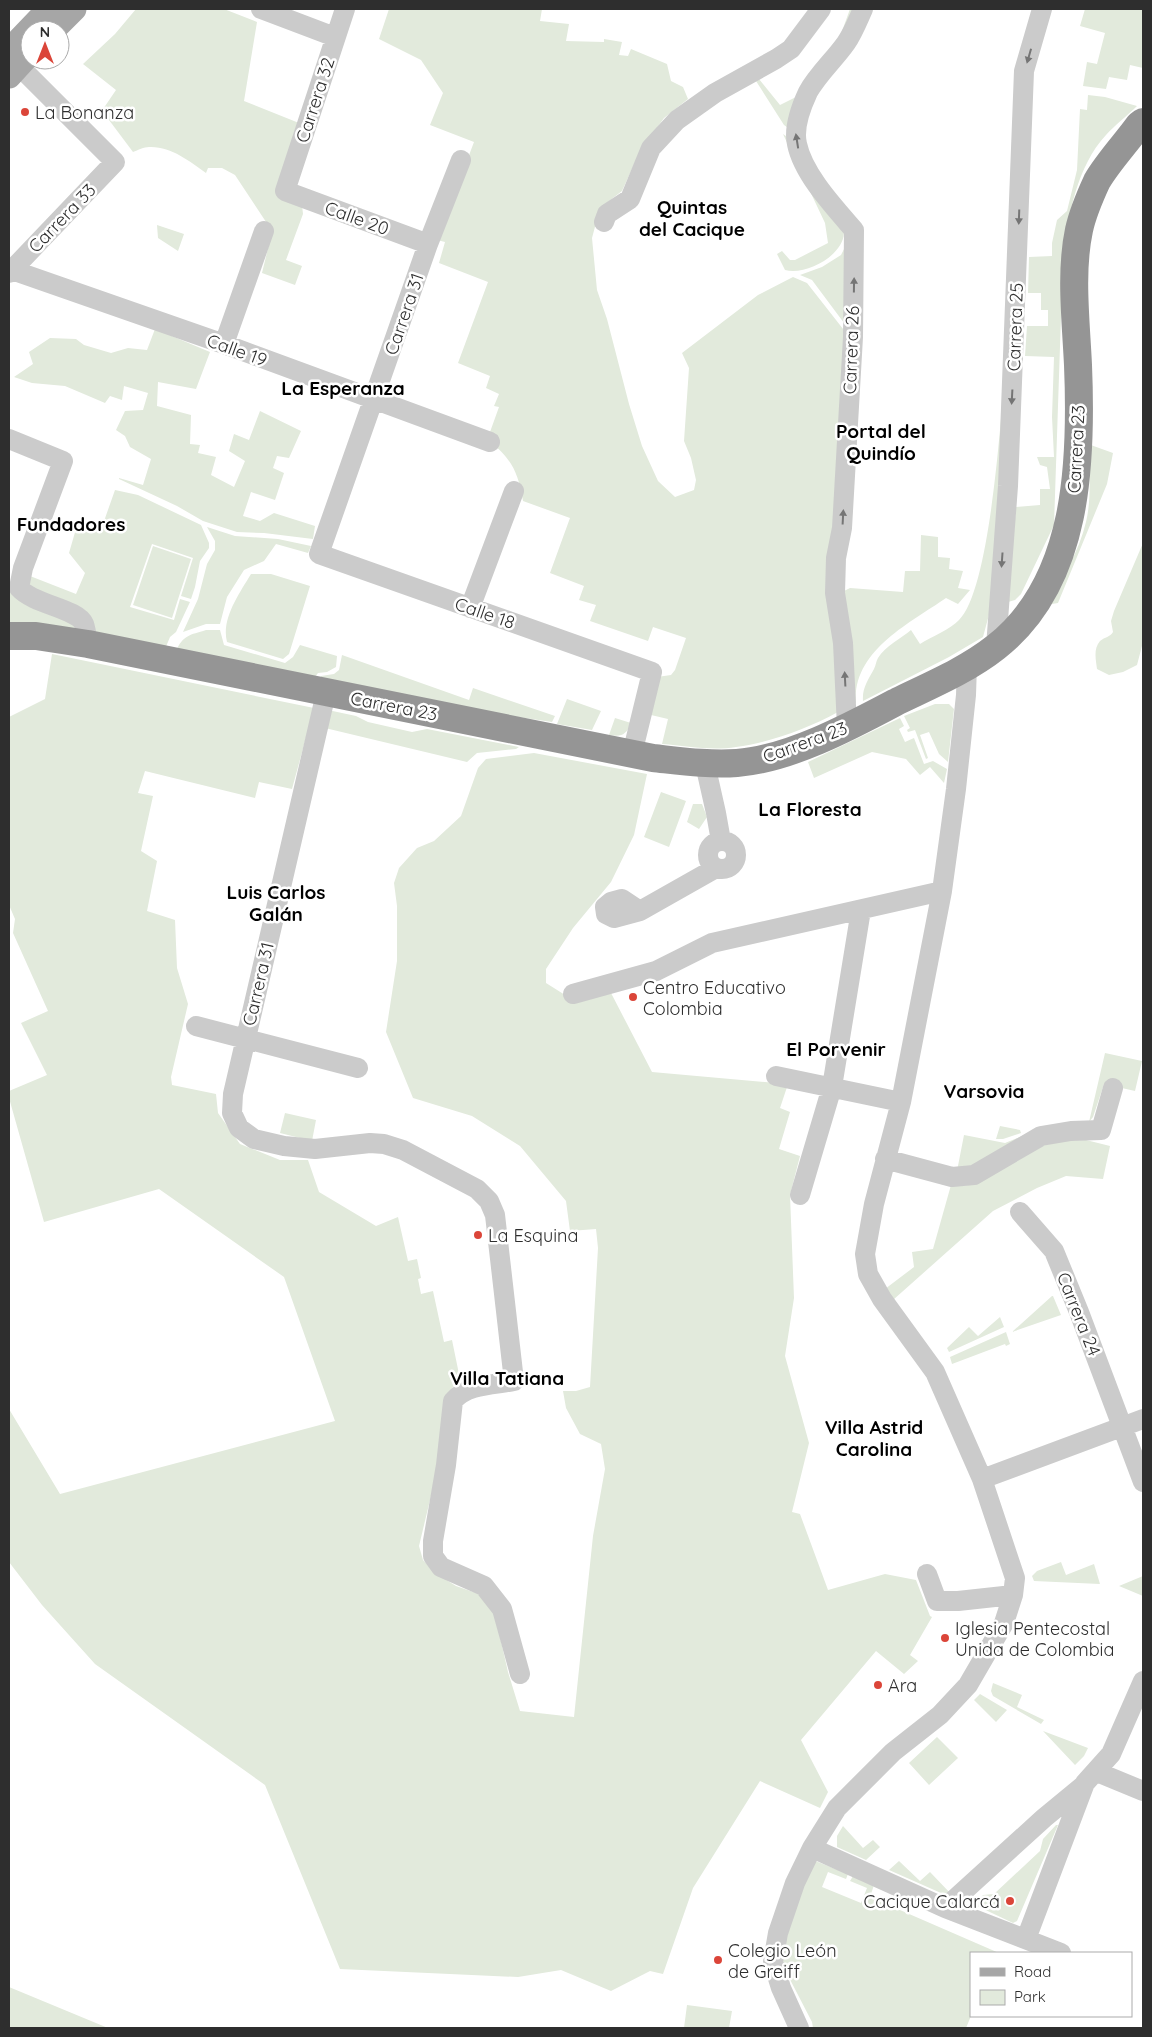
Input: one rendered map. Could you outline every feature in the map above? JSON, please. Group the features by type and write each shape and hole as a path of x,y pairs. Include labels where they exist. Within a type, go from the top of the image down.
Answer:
{"highway":[{"name":"Carrera 23","path":"9,636 36,636 88,644 632,754 705,764 739,763 775,757 847,727 967,666 996,647 1029,613 1044,587 1067,533 1075,491 1078,460 1078,380 1074,280 1079,229 1097,181 1143,122"}],"main road":[{"path":"15,55 50,9"},
{"path":"63,20 74,9"}],"street":[{"path":"261,9 335,37"},
{"name":"Carrera 32","path":"285,191 345,9"},
{"path":"604,222 607,214 630,199 651,148 677,120 715,93 791,49 821,9"},
{"name":"Carrera 26","path":"847,727 843,643 835,593 836,558 842,528 853,347 854,230 804,163 797,144 796,129 800,111 809,91 847,42 863,9"},
{"name":"Carrera 25","path":"996,647 1008,476 1024,72 1042,9"},
{"name":"Carrera 33","path":"11,272 115,162 15,55"},
{"name":"Carrera 31","path":"319,554 428,244 461,160"},
{"name":"Calle 20","path":"285,191 428,244"},
{"path":"224,344 264,231"},
{"name":"Calle 19","path":"11,272 224,344 490,442"},
{"path":"9,439 63,461 16,565 19,588 26,596 71,612 83,622 88,644"},
{"path":"470,608 514,491"},
{"name":"Calle 18","path":"319,554 652,672 632,754"},
{"path":"799,2028 781,1988 773,1962 778,1933 795,1883 812,1848 837,1808 893,1752 940,1715 968,1685 1004,1623 1013,1596 1015,1578 982,1479 935,1372 882,1299 868,1274 865,1254 874,1204 901,1102 942,891 956,789 966,695 967,666"},
{"name":"Carrera 31","path":"326,693 233,1094 232,1114 240,1128 254,1139 284,1146 315,1149 370,1143 384,1144 403,1150 477,1189 489,1201 495,1214 514,1381 471,1389 460,1393 453,1401 446,1465 433,1541 433,1556 441,1567 484,1586 502,1609 520,1674"},
{"path":"640,911 716,868 721,870 730,868 736,858 736,850 731,844 721,841 705,764"},
{"path":"573,994 656,971 712,943 942,891"},
{"path":"800,1195 832,1087 861,910"},
{"path":"196,1026 358,1068"},
{"path":"776,1076 901,1102"},
{"path":"885,1159 952,1177 974,1175 1041,1136 1071,1131 1101,1130 1113,1088"},
{"name":"Carrera 24","path":"1020,1212 1054,1251 1143,1482"},
{"path":"982,1479 1143,1419"},
{"path":"927,1574 936,1601 1013,1596"},
{"path":"945,1908 1091,1777 1111,1754 1143,1681"},
{"path":"1091,1777 1143,1791"},
{"path":"1026,1938 1091,1777"},
{"path":"812,1848 945,1908 1059,1952"}],"green space":[{"path":"136,9 224,9 257,22 244,101 299,123 278,192 302,205 303,214 286,260 302,266 295,285 262,273 271,236 270,228 235,175 222,168 208,168 206,173 179,155 157,147 147,147 133,152 109,120 99,115 116,90 83,64 115,34"},
{"path":"389,9 542,9 540,21 569,24 566,41 604,42 604,39 622,42 619,55 628,56 631,49 667,64 671,81 683,87 688,99 664,118 640,151 622,191 600,208 592,238 597,290 607,319 642,446 658,481 675,497 694,490 696,480 691,458 684,441 689,368 682,353 758,295 793,277 807,283 847,334 838,712 789,734 749,745 727,748 699,748 662,744 668,719 651,715 657,677 671,675 675,670 686,638 653,627 648,641 590,621 596,605 579,600 584,586 550,573 570,518 523,501 513,468 505,455 491,442 490,432 499,407 494,406 499,394 486,388 490,376 458,363 488,282 439,263 445,242 437,240 474,142 430,125 443,93 421,60 379,39"},
{"path":"850,9 856,9 791,130 784,125 756,81 759,79 780,105 796,97 804,81 841,34"},
{"path":"1085,9 1143,9 1143,68 1130,65 1127,80 1109,77 1106,89 1083,86 1087,62 1097,64 1105,33 1080,26"},
{"path":"1088,95 1105,97 1137,106 1096,147 1081,176 1071,209 1063,257 1054,525 1021,594 1015,600 1008,602 1016,507 1040,505 1040,489 1050,489 1047,467 1040,465 1037,457 1054,457 1052,417 1054,357 1025,356 1027,326 1048,326 1048,310 1041,310 1041,293 1028,293 1029,257 1052,256 1052,243 1057,220 1067,211 1077,170 1080,109 1087,110"},
{"path":"783,134 793,141 844,233 842,241 830,256 822,262 803,270 785,270 777,254 782,251 790,260 795,260 828,243 825,223"},
{"path":"157,225 184,234 178,251 158,238"},
{"path":"848,241 847,327 812,280 800,275 822,267 841,255"},
{"path":"155,329 210,352 196,389 158,382 157,406 191,415 190,444 200,445 198,453 216,457 211,475 234,487 245,461 229,451 234,434 249,440 260,411 301,431 289,458 277,456 273,468 284,473 275,500 251,492 243,516 260,521 274,513 315,526 313,539 237,532 203,521 177,506 119,479 143,485 151,459 130,447 125,436 116,430 125,411 143,410 148,393 124,386 122,400 110,396 105,403 65,386 32,383 14,377 33,364 29,352 50,338 76,339 84,345 111,353 128,348 147,350"},
{"path":"1003,396 1005,402 990,611 983,637 949,657 863,701 863,692 866,684 877,659 885,650 911,630 920,644 946,630 959,620 969,604 978,580 985,549 999,446"},
{"path":"1088,444 1113,453 1107,484 1058,603 1046,605 1074,555 1086,522 1090,493"},
{"path":"115,490 138,495 201,525 209,543 209,548 200,561 191,599 181,596 193,558 152,544 130,607 174,620 180,599 190,602 176,632 170,637 165,649 91,630 29,586 30,576 76,594 85,573 69,553 78,522 103,524"},
{"path":"207,527 235,536 278,539 311,546 308,553 276,544 264,561 244,570 227,597 220,624 206,624 183,632 198,599 207,564 215,550 215,541"},
{"path":"921,535 938,537 938,557 950,558 949,569 963,571 958,588 970,590 958,604 946,598 886,640 863,668 857,685 856,703 849,703 840,593 850,588 903,592 905,571 920,571"},
{"path":"1143,543 1143,642 1137,665 1123,672 1109,675 1097,669 1096,647 1100,641 1113,632 1111,621 1114,611"},
{"path":"153,546 191,559 172,618 133,605"},
{"path":"251,574 271,574 310,586 289,654 283,659 227,642 227,624 232,607"},
{"path":"13,586 84,631 9,624 9,596"},
{"path":"206,630 220,630 224,645 285,663 293,657 300,645 337,656 336,667 327,672 318,673 315,677 176,651 184,639"},
{"path":"52,654 314,708 292,789 259,782 255,798 145,771 138,793 153,796 141,851 157,861 147,911 175,920 177,968 188,1004 171,1077 172,1085 216,1094 218,1113 240,1144 280,1160 308,1160 319,1192 376,1226 398,1217 408,1261 417,1259 421,1278 418,1279 421,1294 433,1291 444,1342 452,1340 460,1379 448,1393 436,1475 419,1546 423,1560 435,1573 456,1586 479,1594 495,1615 508,1672 520,1711 574,1717 593,1536 605,1469 601,1444 580,1434 566,1408 563,1391 576,1391 590,1387 598,1248 596,1229 570,1231 566,1201 520,1146 472,1116 413,1098 386,1032 397,961 397,906 394,883 399,868 417,848 434,841 461,816 478,768 486,759 534,753 647,774 634,835 611,882 573,928 546,969 546,983 573,1000 611,993 652,1072 788,1084 780,1108 790,1112 779,1149 800,1156 790,1195 794,1298 785,1356 809,1443 792,1512 800,1514 828,1590 885,1574 916,1580 932,1617 910,1655 918,1661 904,1674 876,1651 801,1740 828,1792 820,1808 760,1781 693,1888 663,1974 650,1971 611,1991 561,1970 518,1977 340,1969 265,1785 95,1664 42,1605 9,1562 9,1409 60,1494 335,1421 284,1277 159,1189 44,1222 9,1098 9,1091 47,1075 21,1023 48,1011 13,933 15,919 9,905 9,717 45,699"},
{"path":"342,655 469,700 473,688 555,716 552,722 465,709 320,678 321,676 334,674 339,670"},
{"path":"567,699 601,711 592,730 557,724"},
{"path":"935,704 949,704 954,709 948,762 939,754 929,732 920,735 928,758 926,759 915,730 908,732 907,730 910,728 904,716"},
{"path":"328,710 412,732 427,729 519,747 516,749 477,753 467,762 325,728"},
{"path":"615,718 631,723 623,734 617,736 609,735"},
{"path":"900,718 904,726 899,729 905,742 914,738 924,764 933,761 947,769 944,783 930,767 920,775 906,759 872,752 814,778 808,762"},
{"path":"661,792 686,801 669,847 644,837"},
{"path":"693,804 702,804 707,817 699,829 687,822"},
{"path":"1105,1053 1142,1061 1135,1091 1104,1084 1093,1117 1089,1122"},
{"path":"285,1113 316,1120 312,1141 280,1133"},
{"path":"1000,1126 1020,1130 1021,1133 1003,1139 996,1139"},
{"path":"964,1135 1005,1143 1025,1135 987,1162 957,1171"},
{"path":"1086,1140 1110,1146 1103,1179 1066,1176 1037,1188 993,1211 893,1300 885,1289 914,1267 912,1252 933,1249 951,1185 963,1186 975,1183 1043,1144 1058,1141"},
{"path":"1052,1296 1061,1315 1012,1332"},
{"path":"1000,1317 1004,1327 949,1352 947,1348 969,1327 978,1336"},
{"path":"1006,1332 1010,1344 1006,1346 1005,1344 952,1364 950,1357"},
{"path":"1061,1562 1066,1575 1094,1564 1100,1584 1034,1581 1032,1576 1037,1571"},
{"path":"1143,1576 1143,1596 1119,1586"},
{"path":"993,1683 1022,1695 1017,1707 1044,1720 1041,1724 993,1696 991,1691"},
{"path":"980,1694 1007,1710 996,1722 974,1700"},
{"path":"1043,1731 1088,1748 1084,1756 1075,1765"},
{"path":"937,1737 958,1758 929,1785 909,1763"},
{"path":"1058,1825 1017,1921 1013,1923 975,1905 983,1895 994,1894 1040,1851 1043,1839"},
{"path":"843,1826 863,1848 873,1840 880,1847 866,1860 837,1847 837,1836"},
{"path":"813,1860 848,1874 846,1879 828,1872 822,1887 861,1903 867,1888 850,1881 853,1876 874,1885 870,1897 997,1952 970,1952 971,2017 966,2028 813,2028 812,2022 782,1964 785,1936"},
{"path":"899,1861 920,1881 930,1872 952,1895 950,1897 889,1870"},
{"path":"9,1987 108,2028 9,2028"},
{"path":"687,2005 732,2011 729,2028 684,2028"}],"place":[{"name":"La Bonanza","path":"25,112"},
{"name":"Centro Educativo Colombia","path":"633,997"},
{"name":"La Esquina","path":"478,1235"},
{"name":"Iglesia Pentecostal Unida de Colombia","path":"945,1638"},
{"name":"Ara","path":"878,1685"},
{"name":"Cacique Calarcá","path":"1010,1901"},
{"name":"Colegio León de Greiff","path":"718,1960"}],"district":[{"name":"Quintas del Cacique","path":"692,218"},
{"name":"La Esperanza","path":"343,388"},
{"name":"Portal del Quindío","path":"881,442"},
{"name":"Fundadores","path":"71,524"},
{"name":"La Floresta","path":"810,809"},
{"name":"Luis Carlos Galán","path":"276,903"},
{"name":"El Porvenir","path":"836,1049"},
{"name":"Varsovia","path":"984,1091"},
{"name":"Villa Tatiana","path":"507,1378"},
{"name":"Villa Astrid Carolina","path":"874,1438"}]}
